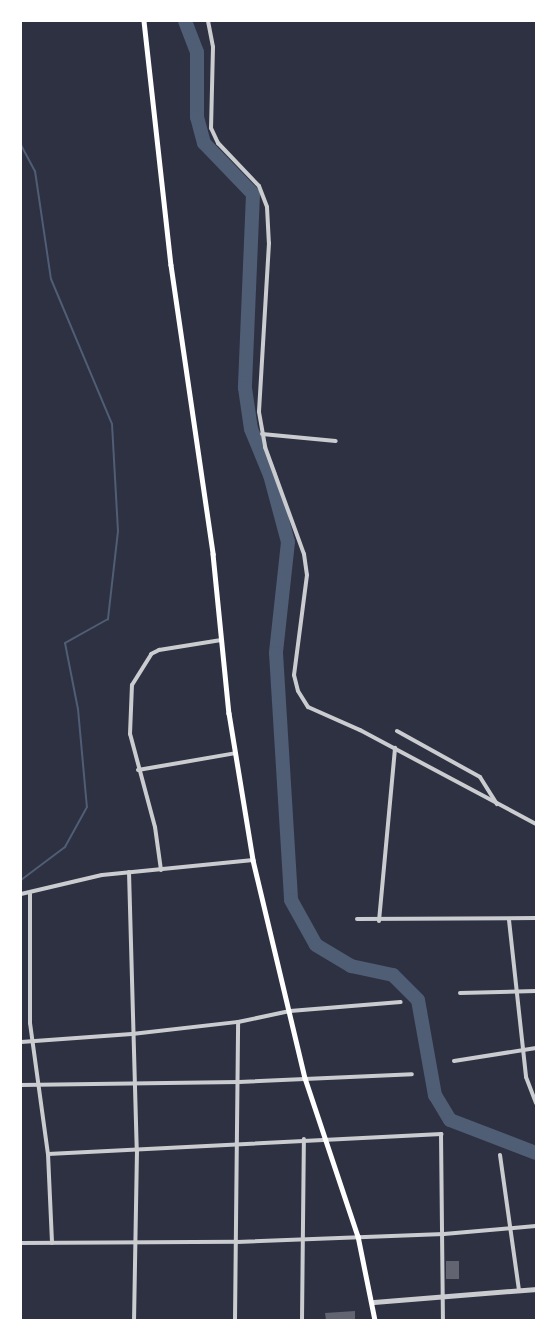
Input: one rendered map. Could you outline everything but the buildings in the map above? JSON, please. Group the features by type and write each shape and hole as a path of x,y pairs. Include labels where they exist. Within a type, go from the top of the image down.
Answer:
{"main road":[{"path":"144,21 171,265 205,494 221,640 253,860 305,1078 358,1236 374,1302 375,1320"}],"street":[{"path":"208,21 213,47 211,128 218,143 259,186 267,207 269,243 259,412 262,434 304,554 307,575 294,675 298,691 308,707 395,748 536,824"},
{"path":"262,434 336,441"},
{"path":"161,870 155,827 138,770 129,722 137,675 159,650 221,640"},
{"path":"397,731 480,777 497,804"},
{"path":"379,921 395,748"},
{"path":"138,770 236,753"},
{"path":"21,894 30,894 82,879 129,872 253,860"},
{"path":"129,872 132,1082 137,1150 138,1245 134,1320"},
{"path":"30,894 33,1042 48,1154 52,1243"},
{"path":"357,919 379,921 536,918"},
{"path":"509,920 526,1077 536,1103"},
{"path":"460,993 536,991"},
{"path":"21,1042 132,1034 238,1022 290,1011 401,1002"},
{"path":"235,1320 238,1022"},
{"path":"454,1061 524,1048 536,1048"},
{"path":"21,1085 239,1082 412,1074"},
{"path":"48,1154 323,1137 434,1132 441,1134 444,1234 442,1320"},
{"path":"302,1320 304,1139"},
{"path":"500,1155 519,1290"},
{"path":"21,1243 138,1245 237,1242 303,1237 444,1234 536,1226"},
{"path":"374,1302 536,1289"}],"waterway":[{"path":"185,21 197,52 197,117 204,143 253,194 245,388 251,429 270,475 288,542 276,653 291,900 316,945 351,966 393,975 418,1000 435,1095 450,1120 536,1153"},
{"path":"21,145 35,171 51,279 112,424 118,531 108,619 65,643 78,709 87,807 65,847 21,880"}]}
